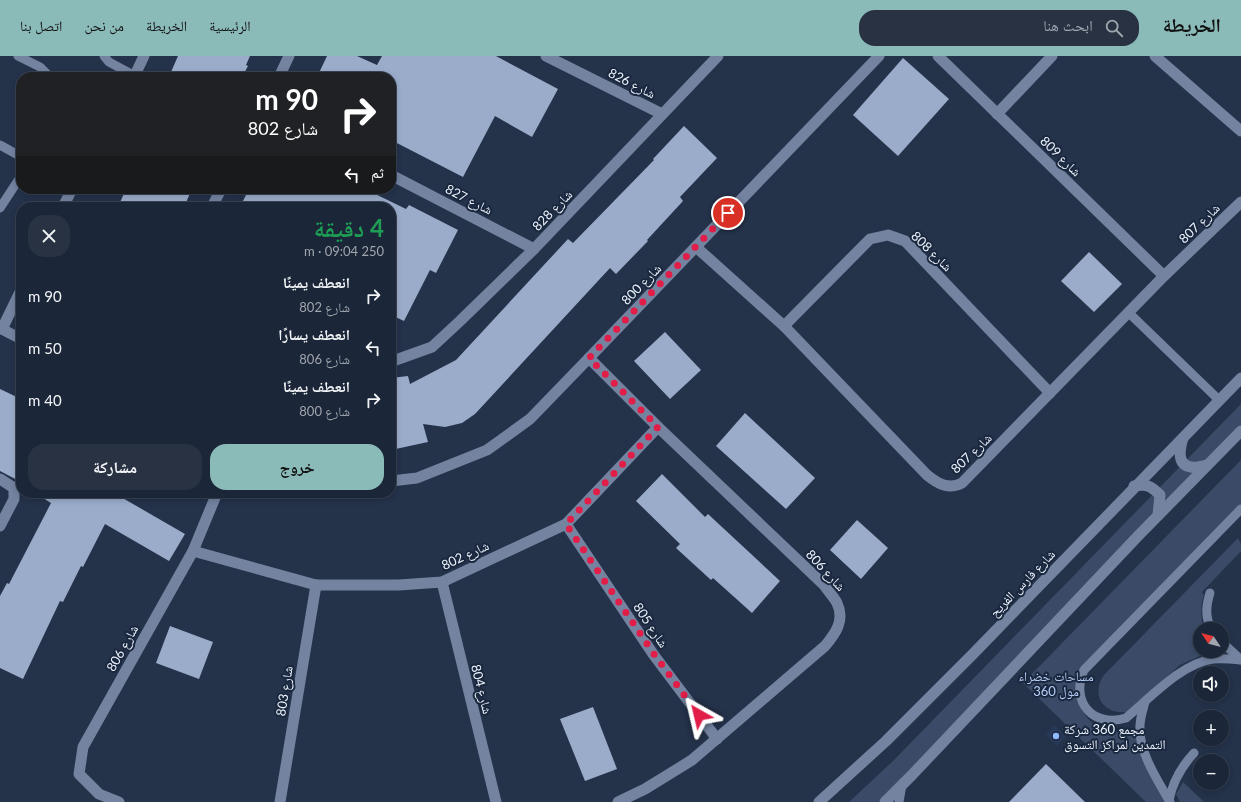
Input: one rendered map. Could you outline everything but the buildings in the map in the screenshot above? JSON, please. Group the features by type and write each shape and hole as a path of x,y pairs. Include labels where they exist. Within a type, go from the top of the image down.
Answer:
{"street":[{"path":"136,72 144,56"},
{"path":"281,72 289,56"},
{"name":"شارع 826","path":"546,56 662,114"},
{"name":"شارع 828","path":"396,360 432,347 534,249 718,56"},
{"name":"شارع 800","path":"396,480 417,478 487,450 530,419 879,56"},
{"name":"شارع 809","path":"938,56 1164,276"},
{"path":"997,114 1052,56"},
{"path":"1155,56 1241,131"},
{"name":"شارع 827","path":"396,178 534,249"},
{"name":"شارع 807","path":"696,246 784,326 927,475 935,482 942,485 956,486 962,483 1164,276 1241,202"},
{"name":"شارع 808","path":"784,326 870,239 888,234 905,241 1050,393"},
{"path":"16,300 1,328 16,336"},
{"name":"شارع 806","path":"589,358 658,427 824,585 837,603 839,609 839,627 825,646 692,760 644,789 618,802"},
{"name":"شارع فارس الفريح","path":"819,802 886,741 967,660 1134,486 1241,378"},
{"name":"شارع 802","path":"193,551 316,585 399,585 442,582 566,524 658,427"},
{"path":"885,802 1158,515 1241,431"},
{"path":"1184,435 1179,454 1182,461 1192,468 1207,465"},
{"path":"0,479 14,488 14,499 0,526"},
{"path":"1134,486 1144,485 1153,488 1160,495 1158,515"},
{"name":"شارع 806","path":"119,802 99,794 79,774 83,747 193,551 215,498"},
{"name":"شارع 805","path":"566,524 654,654 718,739"},
{"name":"شارع 804","path":"442,582 496,802"},
{"name":"شارع 803","path":"280,802 316,585"}],"lane":[{"path":"18,56 40,67 45,72"},
{"path":"104,56 109,62 126,72"},
{"path":"0,146 16,154"},
{"path":"0,208 16,184"},
{"path":"1129,313 1219,400"},
{"path":"1241,509 1084,670 1080,680 1079,690 1082,701 1087,710 1096,717 1116,721 1126,718 1185,669 1212,659 1227,658 1241,660"},
{"path":"1208,622 1206,612 1210,593"},
{"path":"1229,649 1241,660"},
{"path":"1146,702 1141,714 1140,727 1144,753 1170,801"},
{"path":"1170,801 1171,789 1180,769 1194,752"},
{"path":"899,802 902,785"}],"shaded area":[{"name":"مجمع 360 شركة التمدين لمراكز التسوق","path":"1054,725 1066,737 1057,746 1046,735"}],"green space":[{"name":"مساحات خضراء 360 مول","path":"1241,404 1241,434 887,794 879,802 849,802 893,761"},
{"name":"مساحات خضراء 360 مول","path":"1241,460 1241,505 1084,668 1082,709 1089,720 1100,728 1112,732 1133,732 1139,730 1167,802 1146,802 1023,683"},
{"name":"مساحات خضراء 360 مول","path":"1238,538 1241,544 1241,551 1202,592 1204,595 1201,612 1202,622 1193,622 1193,658 1196,658 1180,665 1127,712 1112,710 1106,707 1102,702 1098,690 1104,675"},
{"path":"1183,782 1204,802 1180,802 1176,794"}],"place":[{"name":"مجمع 360 شركة التمدين لمراكز التسوق","path":"1056,736"}],"route":[{"path":"699,715 654,654 566,524 658,427 589,358 728,213"}]}
